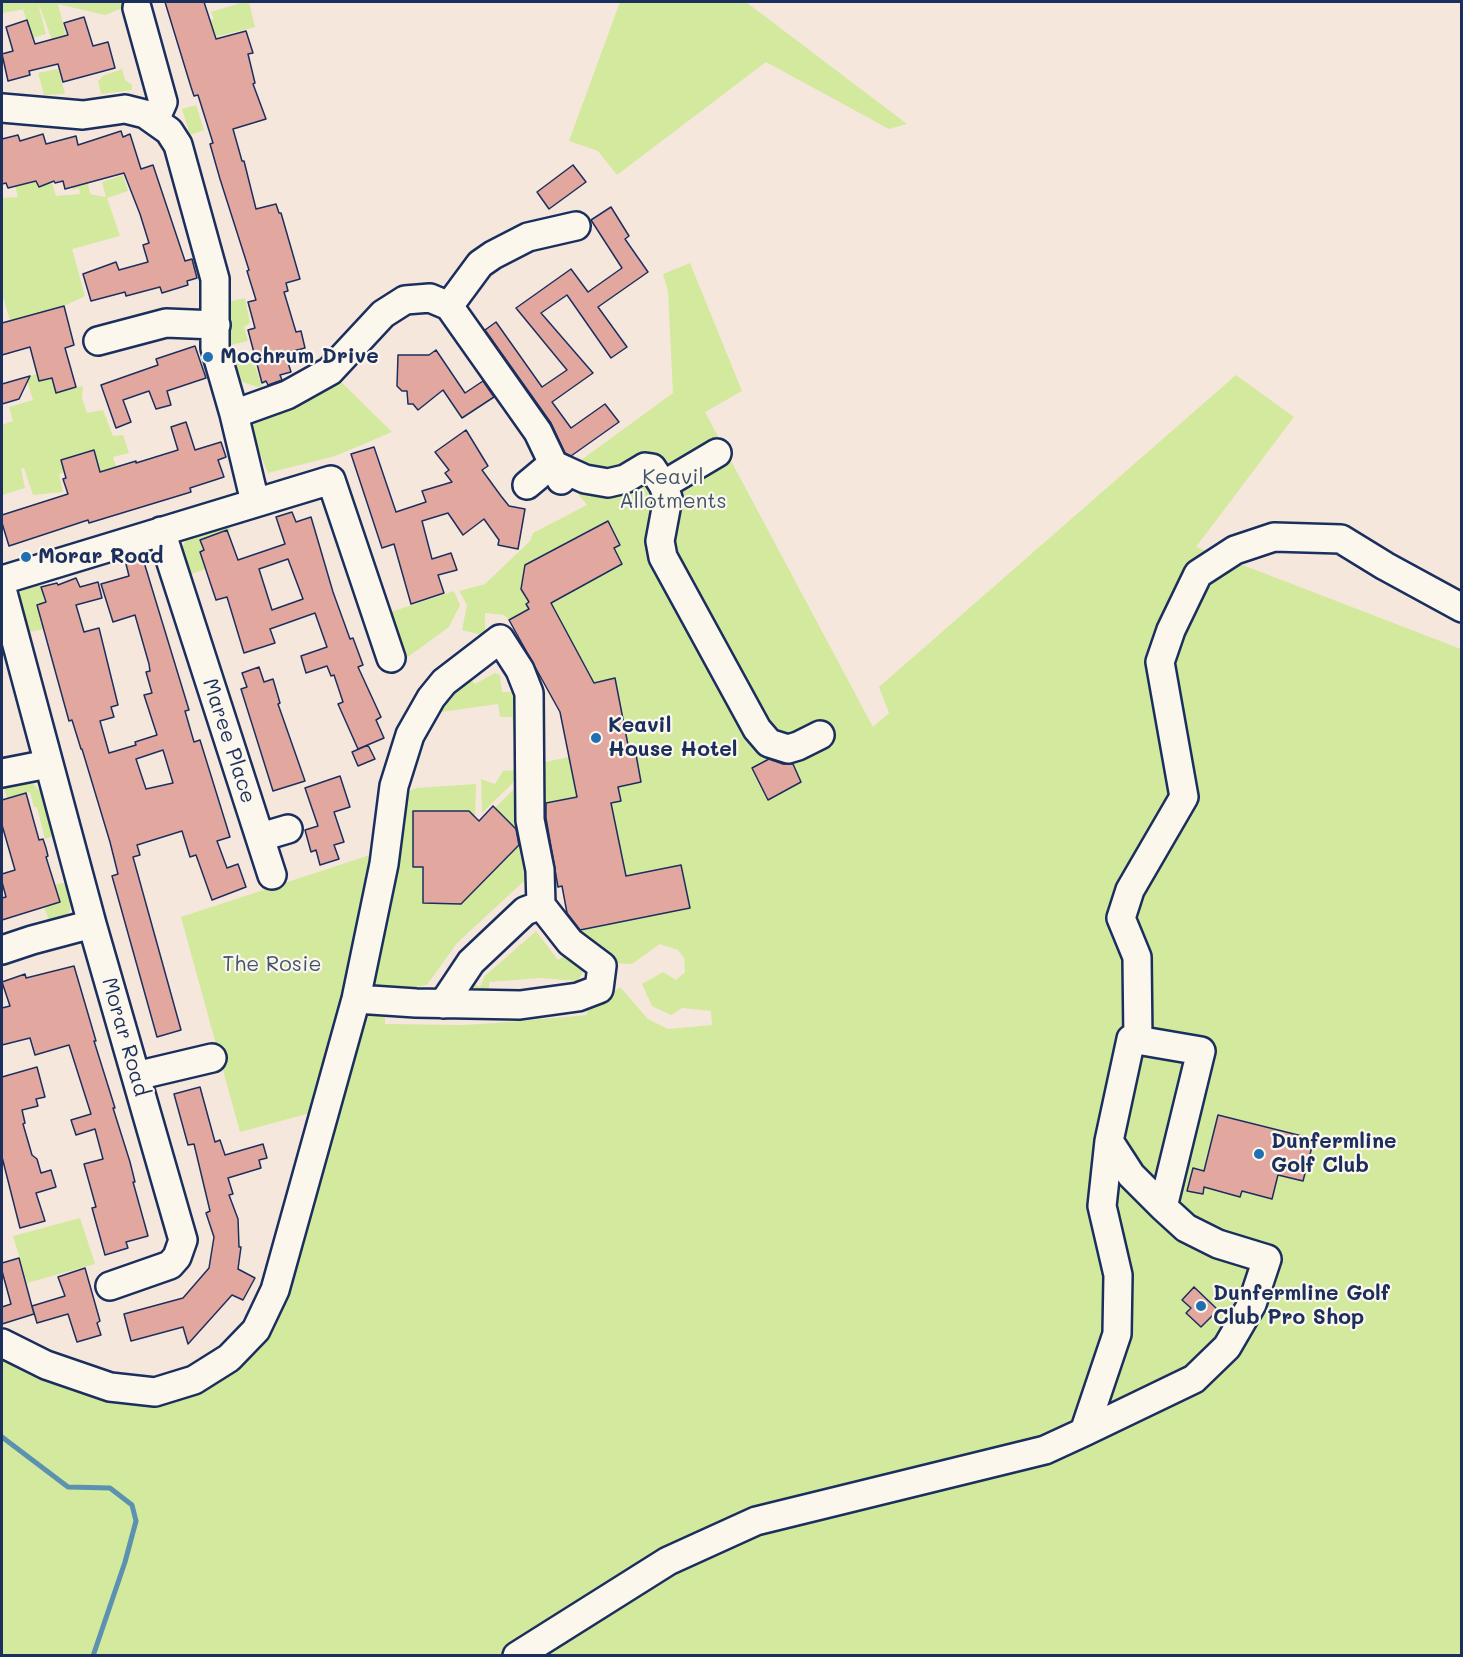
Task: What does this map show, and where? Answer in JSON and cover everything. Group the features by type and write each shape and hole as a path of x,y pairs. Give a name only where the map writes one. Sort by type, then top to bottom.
{"street":[{"path":"134,23 163,102 155,120"},
{"path":"2,108 83,115 125,109 145,114 155,120 169,131 178,145 215,279 215,348 255,502"},
{"path":"449,306 480,264 493,255 528,237 576,226"},
{"path":"234,414 287,395 330,371 393,306 405,300 420,298 441,301 449,306 538,432 566,488"},
{"path":"98,341 165,323 216,325"},
{"path":"663,485 717,453"},
{"path":"527,485 552,464"},
{"path":"552,464 585,479 608,483 625,479 648,466 654,470 667,492 668,503 660,541 663,557 757,729 769,743 788,749 798,747 820,735"},
{"path":"2,580 331,480 391,658"},
{"name":"Maree Place","path":"161,531 209,640 272,875"},
{"path":"1138,1040 1137,957 1121,918 1130,890 1184,797 1160,662 1171,630 1198,574 1235,550 1274,537 1341,539 1384,566 1461,608"},
{"name":"Morar Road","path":"2,589 48,764 183,1240 177,1257 170,1265 119,1278"},
{"path":"2,1343 46,1365 110,1387 155,1392 194,1380 229,1358 256,1330 275,1290 356,999 384,864 394,786 410,735 431,698 444,682 500,639 520,670 529,693 530,820 540,870 541,905 570,942 602,966 599,989 578,997 520,1005 443,1004 356,999"},
{"path":"2,773 48,764"},
{"path":"261,837 288,829"},
{"path":"443,1004 471,962 525,911 541,905"},
{"path":"2,950 93,924"},
{"path":"1084,1432 1117,1334 1118,1275 1102,1206 1109,1141 1131,1039 1201,1051 1163,1207"},
{"path":"136,1076 212,1058"},
{"path":"517,1656 668,1561 756,1521 1045,1450 1194,1379 1227,1347 1252,1304 1267,1259 1218,1244 1186,1228 1131,1175 1109,1141"}],"green space":[{"path":"2,2 138,2 105,15 58,4 68,43 54,46 40,7 46,34 33,38 23,10 26,9 2,13"},
{"path":"249,2 255,27 215,37 209,21 214,19 211,12"},
{"path":"620,2 746,2 907,124 889,129 766,62 617,175 598,151 569,141"},
{"path":"58,69 65,94 44,95 38,73"},
{"path":"122,69 125,80 132,85 132,90 101,94 98,81 102,76"},
{"path":"196,105 204,130 190,135 182,109"},
{"path":"47,167 56,196 80,194 79,188 73,190 71,181 85,169 90,194 106,197 102,182 123,175 128,191 107,198 120,236 72,249 85,296 64,306 10,321 2,293 2,198 18,197 11,170"},
{"name":"Keavil Allotments","path":"690,263 742,391 705,412 873,727 889,713 879,687 1236,375 1294,417 1196,547 1461,649 1461,1655 2,1655 2,1353 107,1396 237,1362 360,1008 385,1010 385,1024 496,1023 587,1015 587,1005 605,998 620,987 648,1019 668,1029 712,1025 711,1011 682,1008 671,1015 652,1006 642,984 663,972 676,980 685,972 684,958 678,950 660,944 632,964 611,963 571,931 690,907 681,865 626,876 611,803 621,800 618,787 641,782 635,749 629,750 615,679 590,684 551,603 622,564 614,548 620,544 608,521 525,565 521,589 529,602 526,604 529,609 509,620 504,615 485,613 485,636 462,630 467,605 459,591 485,584 530,541 533,533 587,505 562,474 673,393 668,292 663,274","holes":["778,755 791,760 801,782 768,799 752,768"]},
{"path":"245,298 250,323 244,327 248,341 227,346 228,302"},
{"path":"252,357 262,386 242,382 235,371 232,361"},
{"path":"330,371 392,432 335,456 268,473 243,411"},
{"path":"38,374 51,376 56,393 83,386 82,398 87,413 103,410 113,436 123,435 129,453 113,457 119,476 69,470 59,474 63,492 33,495 24,468 21,469 25,488 2,495 2,425 13,421 9,407 33,400 26,377"},
{"path":"226,521 231,530 200,540 204,550 200,552 205,569 189,575 181,557 186,540 191,534"},
{"path":"70,568 72,574 40,585 45,603 37,605 44,629 25,633 18,598 24,584"},
{"path":"454,591 460,605 449,627 398,664 379,616"},
{"path":"465,673 475,684 495,673 500,675 502,692 521,692 522,774 482,813 481,779 495,784 503,771 516,770 512,717 500,717 498,704 434,713"},
{"path":"569,757 577,797 545,803 547,812 541,814 536,764"},
{"path":"524,779 534,894 523,882 457,943 427,985 384,993 369,988 398,790 409,791 416,788 476,784 475,817 469,811 413,811 413,866 423,867 423,903 461,904 525,839 495,808"},
{"path":"30,781 41,792 53,836 45,839 37,807 34,807 30,792 7,798 3,784"},
{"name":"The Rosie","path":"370,855 314,1112 240,1132 181,917"},
{"path":"66,882 71,904 69,912 60,921 51,925 44,907 60,902 55,885"},
{"path":"536,931 558,960 569,952 583,972 578,981 540,978 489,982 489,992 471,992 471,983 480,987 485,976"},
{"path":"80,1218 95,1264 27,1283 13,1236"}],"building":[{"path":"165,2 204,2 216,39 246,31 253,53 248,54 255,83 253,84 266,119 233,129 256,209 276,204 281,213 300,279 286,283 288,291 284,292 296,332 301,331 305,348 285,353 291,372 280,375 282,380 268,385 266,381 262,383 248,330 255,328 248,302 256,300 247,271 249,270 220,179 210,144 213,143 198,95 194,96"},
{"path":"84,17 93,46 108,42 115,68 63,82 58,64 29,71 30,75 8,81 2,54 13,51 6,27 27,20 35,44 68,35 64,23"},
{"path":"121,131 123,137 130,134 141,169 153,165 185,261 192,259 197,278 187,281 188,285 162,293 160,287 126,296 125,292 91,301 83,274 116,262 119,270 148,262 143,245 149,243 124,173 65,189 63,181 55,183 54,181 39,187 36,181 8,188 6,183 2,184 2,139 18,135 20,141 43,134 46,144 76,136 78,145"},
{"path":"573,165 586,182 549,209 537,192"},
{"path":"611,207 629,236 625,239 648,272 598,307 627,347 611,358 567,295 541,313 593,373 552,402 571,428 605,404 619,422 571,456 565,453 551,423 485,330 496,322 542,387 567,370 516,308 571,269 588,292 622,268 591,220"},
{"path":"64,306 74,345 65,348 76,387 56,393 52,378 39,381 30,347 2,355 2,323"},
{"path":"195,346 206,378 167,391 171,405 156,409 149,391 123,400 131,422 116,428 101,385 158,365 156,359"},
{"path":"436,350 465,393 483,381 494,397 462,418 443,390 418,410 413,404 408,404 407,391 402,391 397,386 398,355 429,355"},
{"path":"30,376 19,399 2,404 2,384"},
{"path":"186,422 195,450 221,442 226,457 218,460 224,477 190,488 191,492 89,523 88,520 9,546 2,515 68,494 63,479 66,478 61,460 94,450 100,472 136,461 136,463 178,450 171,427"},
{"path":"466,430 488,466 482,470 501,496 509,506 525,509 518,549 498,545 499,540 484,519 463,535 448,513 422,521 432,559 451,553 457,570 438,575 444,593 411,604 394,544 382,548 351,454 374,447 396,512 426,502 422,491 452,482 445,473 449,470 435,452"},
{"path":"292,512 296,522 311,517 333,592 350,639 353,638 363,665 358,667 381,717 376,720 384,738 358,749 338,704 343,702 334,675 331,676 327,666 306,673 301,656 327,647 315,613 270,629 275,643 244,653 227,597 216,600 200,552 204,550 200,540 227,530 238,560 285,544 276,517","holes":["288,559 303,599 272,610 259,569"]},
{"path":"608,521 620,545 614,548 622,564 551,603 594,683 615,678 629,750 635,749 641,782 618,787 621,801 611,803 626,876 681,865 690,908 580,930 567,913 562,886 558,887 546,818 546,803 577,797 560,712 509,620 529,609 526,604 529,602 521,589 525,565"},
{"path":"143,559 189,710 185,711 194,742 200,740 230,837 217,841 227,868 238,864 246,887 212,900 196,855 190,857 182,831 137,845 140,855 133,857 181,1030 157,1037 112,876 118,874 110,842 82,749 72,720 69,721 37,605 46,602 41,587 57,583 58,585 76,578 80,587 98,582 102,598 76,605 84,632 99,628 118,705 111,707 114,717 100,721 109,753 136,745 135,742 157,735 144,695 152,693 146,672 150,671 149,664 135,615 113,622 101,584 129,576 126,564","holes":["163,750 173,783 146,789 136,759"]},
{"path":"259,667 264,682 273,679 280,703 278,704 305,781 273,791 241,689 247,687 242,673"},
{"path":"368,745 375,759 358,766 352,752"},
{"path":"769,759 783,764 793,764 801,782 768,800 752,768"},
{"path":"340,776 350,807 334,812 344,842 334,845 339,859 320,865 316,850 311,852 305,830 318,826 305,788"},
{"path":"26,793 39,840 43,839 46,848 48,856 46,857 60,902 2,920 2,898 6,897 2,874 15,870 2,825 2,800"},
{"path":"493,806 516,829 519,845 461,904 423,903 423,867 413,867 413,811 469,811 479,821"},
{"path":"74,966 130,1162 135,1182 133,1182 148,1236 126,1242 128,1248 105,1255 92,1208 96,1207 84,1164 103,1159 95,1129 76,1135 71,1120 91,1114 69,1045 35,1055 30,1038 2,1045 2,1008 10,1006 2,982 25,974 26,978"},
{"path":"37,1067 45,1097 36,1099 38,1106 22,1110 25,1123 23,1124 32,1155 37,1159 41,1173 51,1170 56,1187 36,1193 45,1221 20,1228 2,1157 2,1077"},
{"path":"200,1087 215,1142 220,1140 225,1155 263,1144 267,1158 259,1160 261,1168 228,1178 233,1194 229,1195 238,1219 239,1247 241,1247 238,1269 255,1278 243,1300 232,1295 188,1344 183,1327 131,1341 124,1314 183,1298 209,1268 214,1237 206,1213 210,1211 194,1144 188,1145 174,1094"},
{"name":"Dunfermline Golf Club","path":"1218,1115 1314,1139 1303,1181 1278,1175 1272,1199 1242,1191 1240,1197 1204,1187 1203,1194 1187,1191 1193,1168 1204,1171"},
{"path":"19,1258 34,1314 2,1324 2,1307 11,1304 2,1263"},
{"path":"85,1268 100,1321 97,1323 101,1335 77,1342 68,1314 37,1323 32,1306 65,1296 58,1277"},
{"name":"Dunfermline Golf Club Pro Shop","path":"1194,1287 1218,1310 1201,1327 1186,1313 1191,1308 1182,1300"}],"waterway":[{"path":"2,1437 68,1487 110,1488 132,1505 136,1521 125,1562 93,1656"}],"place":[{"name":"Mochrum Drive","path":"208,357"},
{"name":"Morar Road","path":"26,557"},
{"name":"Keavil House Hotel","path":"596,738"},
{"name":"Dunfermline Golf Club","path":"1259,1154"},
{"name":"Dunfermline Golf Club Pro Shop","path":"1201,1306"}]}
